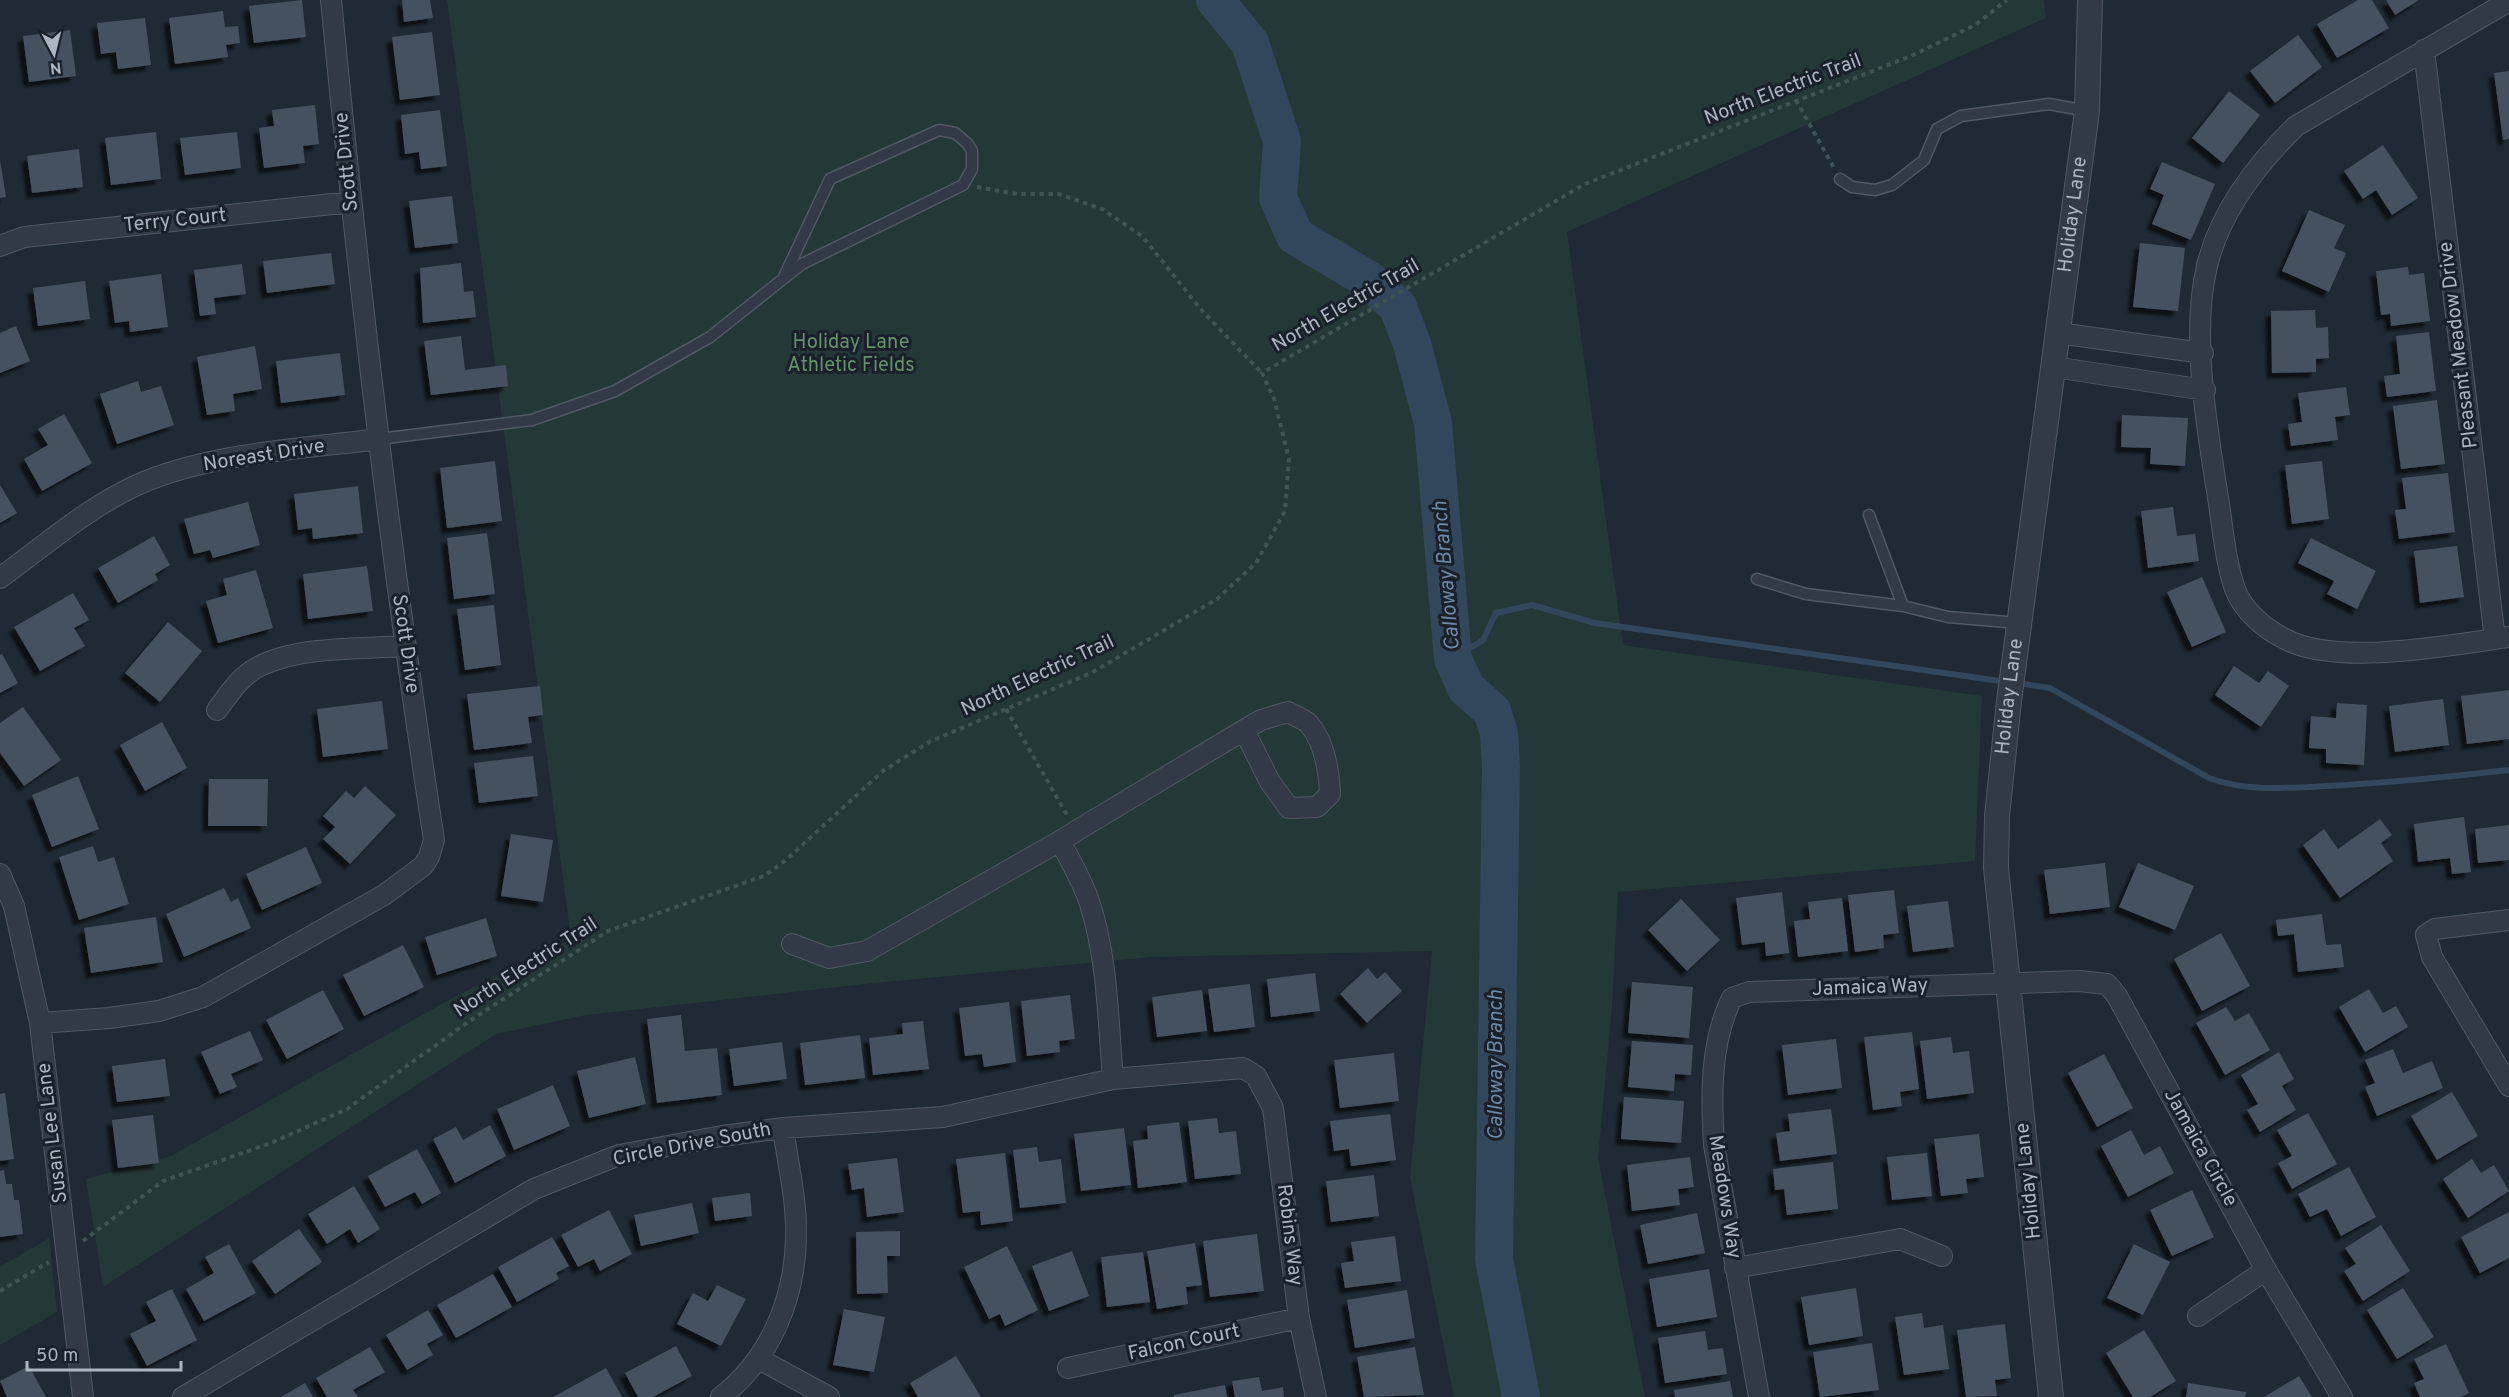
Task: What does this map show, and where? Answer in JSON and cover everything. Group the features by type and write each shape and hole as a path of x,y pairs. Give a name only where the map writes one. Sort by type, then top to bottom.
{"street":[{"name":"Scott Drive","path":"40,1023 109,1018 159,1011 203,997 384,895 423,866 429,857 434,840 404,646 351,202 331,0"},
{"name":"Holiday Lane","path":"2051,1397 1996,868 2008,701 2087,111 2090,0"},
{"path":"2502,638 2360,653 2310,648 2286,640 2267,628 2246,608 2235,589 2222,522 2205,390 2201,324 2207,267 2217,238 2239,194 2279,143 2296,126 2509,1"},
{"name":"Pleasant Meadow Drive","path":"2424,50 2502,638"},
{"name":"Terry Court","path":"0,246 24,237 351,202"},
{"path":"2058,333 2203,352"},
{"path":"2054,367 2205,390"},
{"name":"Noreast Drive","path":"0,578 96,509 137,485 214,461 379,439"},
{"path":"217,710 235,685 258,667 319,651 404,646"},
{"path":"792,944 828,958 867,951 1068,836 1244,730 1261,720 1288,712 1308,723 1318,739 1329,772 1329,794 1317,807 1289,808 1270,782 1244,730"},
{"path":"1068,836 1089,903 1105,976 1113,1079"},
{"name":"Susan Lee Lane","path":"0,874 14,906 40,1023 83,1397"},
{"path":"2509,920 2435,929 2426,935 2432,957 2509,1086"},
{"name":"Jamaica Circle","path":"2009,984 2079,981 2107,984 2117,996 2266,1270 2342,1397"},
{"name":"Jamaica Way","path":"1732,998 1749,992 2009,984"},
{"name":"Meadows Way","path":"1732,998 1724,1014 1715,1061 1712,1108 1714,1145 1759,1397"},
{"name":"Circle Drive South","path":"183,1397 534,1189 619,1155 722,1136 783,1128 943,1117 1113,1079 1244,1068 1256,1076"},
{"name":"Robins Way","path":"1256,1076 1273,1108 1299,1318 1316,1397"},
{"path":"721,1397 737,1385 759,1359 776,1330 793,1274 794,1205 783,1128"},
{"path":"1735,1268 1900,1239 1942,1257"},
{"path":"2198,1316 2266,1270"},
{"name":"Falcon Court","path":"1068,1368 1299,1318"},
{"path":"759,1359 829,1397"}],"lane":[{"path":"1840,179 1852,187 1875,190 1892,185 1924,160 1937,129 1961,116 2049,104 2087,111"},
{"path":"379,439 532,420 615,391 710,337 802,264 963,185 972,169 972,151 967,143 955,133 939,130 830,179 783,279"},
{"path":"1869,515 1903,606"},
{"path":"1757,579 1806,594 1903,606 1948,617 2019,623"}],"path":[{"name":"North Electric Trail","path":"0,1291 67,1253 164,1181 271,1143 347,1109 468,1022 608,931 764,876 786,860 883,771 929,742 1093,672 1217,599 1256,563 1285,511 1289,459 1274,399 1262,373 1585,184 1911,56 1975,25 2007,0"},
{"path":"1796,100 1840,179"},
{"path":"963,185 1017,194 1059,194 1102,209 1142,236 1203,312 1262,373"},
{"path":"1006,709 1068,836"}],"green space":[{"name":"Holiday Lane Athletic Fields","path":"447,0 2044,0 2046,18 1567,232 1623,645 1982,696 1975,861 1618,892 1612,1007 1598,1159 1645,1397 1454,1397 1410,1177 1432,951 1152,957 874,983 586,1015 496,1034 103,1287 86,1179 169,1157 456,996 571,939"},
{"path":"49,1238 57,1312 0,1345 0,1267"}],"building":[{"path":"302,0 306,37 254,43 249,6"},
{"path":"402,0 430,0 433,18 404,22"},
{"path":"2358,0 2372,0 2389,28 2337,58 2317,24"},
{"path":"2386,0 2419,0 2395,15"},
{"path":"223,11 225,27 238,26 240,43 226,45 228,57 175,64 169,18"},
{"path":"145,18 151,65 118,69 116,52 101,54 97,23"},
{"path":"70,30 76,76 29,82 23,36"},
{"path":"432,32 440,95 400,100 392,37"},
{"path":"2298,35 2322,67 2275,103 2250,71"},
{"path":"2509,71 2509,139 2503,140 2494,73"},
{"path":"2229,91 2260,115 2223,163 2192,138"},
{"path":"315,105 319,144 303,146 305,163 264,168 259,128 274,126 272,110"},
{"path":"440,110 447,166 421,169 419,152 405,154 401,115"},
{"path":"156,132 161,179 111,185 105,138"},
{"path":"237,132 241,168 185,175 180,138"},
{"path":"2383,145 2418,198 2392,215 2376,190 2363,199 2344,171"},
{"path":"79,149 83,187 32,193 27,156"},
{"path":"0,160 6,197 0,198"},
{"path":"2162,162 2215,184 2191,240 2152,224 2164,195 2150,189"},
{"path":"452,196 458,243 415,248 409,201"},
{"path":"2309,210 2345,225 2334,248 2346,253 2329,292 2282,271"},
{"path":"2140,243 2185,248 2178,311 2133,307"},
{"path":"331,253 335,284 267,293 263,261"},
{"path":"461,263 464,292 473,291 476,317 423,323 420,268"},
{"path":"242,264 246,294 214,298 216,314 200,316 194,270"},
{"path":"2408,267 2409,275 2424,273 2430,321 2391,326 2390,314 2381,315 2376,271"},
{"path":"161,274 168,327 130,332 129,321 115,323 109,281"},
{"path":"85,281 90,319 38,326 33,288"},
{"path":"2315,310 2316,328 2328,327 2329,358 2316,359 2316,372 2272,373 2271,311"},
{"path":"16,326 30,361 0,373 0,333"},
{"path":"2429,332 2436,391 2387,397 2384,376 2400,374 2396,336"},
{"path":"461,336 465,370 506,365 508,386 431,395 424,341"},
{"path":"255,346 262,389 233,394 235,411 207,415 197,357"},
{"path":"340,353 345,395 281,403 276,361"},
{"path":"138,381 141,392 161,386 174,425 117,444 100,394"},
{"path":"2346,387 2350,415 2335,417 2338,440 2291,446 2288,424 2302,422 2298,393"},
{"path":"2437,400 2445,464 2401,469 2393,406"},
{"path":"64,414 92,463 42,491 24,459 48,445 38,429"},
{"path":"2122,415 2188,418 2185,466 2150,464 2151,448 2121,447"},
{"path":"495,461 502,521 447,528 440,468"},
{"path":"2322,461 2329,519 2292,524 2285,465"},
{"path":"2448,473 2455,532 2399,539 2395,510 2406,509 2402,478"},
{"path":"0,485 17,513 0,523"},
{"path":"358,486 363,533 313,539 312,528 298,530 294,494"},
{"path":"248,502 260,545 213,558 210,550 194,554 184,519"},
{"path":"2173,507 2177,536 2195,534 2199,561 2148,568 2141,511"},
{"path":"487,533 495,594 454,599 447,538"},
{"path":"154,536 170,565 155,574 158,580 118,603 98,568"},
{"path":"2311,538 2376,571 2357,609 2327,594 2334,581 2298,563"},
{"path":"2457,546 2464,597 2420,603 2414,551"},
{"path":"367,566 373,611 308,619 303,574"},
{"path":"256,570 273,628 218,643 206,601 227,595 223,579"},
{"path":"2202,577 2226,632 2192,647 2167,592"},
{"path":"73,593 89,620 74,628 85,646 40,671 14,627"},
{"path":"494,605 501,665 465,670 457,609"},
{"path":"168,622 202,651 160,702 125,673"},
{"path":"2,654 18,683 0,693 0,655"},
{"path":"2234,666 2259,683 2268,671 2289,686 2261,727 2215,695"},
{"path":"540,686 543,715 528,717 532,743 474,750 467,694"},
{"path":"2509,690 2509,739 2467,744 2461,696"},
{"path":"2443,699 2449,745 2395,752 2389,706"},
{"path":"382,701 388,749 323,757 317,709"},
{"path":"2337,703 2367,705 2364,765 2326,763 2326,749 2309,748 2311,716 2336,718"},
{"path":"23,707 61,760 24,786 0,753 0,723"},
{"path":"162,722 187,768 145,791 120,745"},
{"path":"533,756 538,796 479,803 474,763"},
{"path":"78,776 99,829 52,847 32,795"},
{"path":"209,779 268,779 267,826 208,826"},
{"path":"365,786 396,815 350,864 323,839 335,827 323,816 346,791 354,798"},
{"path":"2464,817 2471,872 2452,874 2450,858 2418,862 2414,824"},
{"path":"2380,819 2392,835 2381,843 2393,861 2340,898 2303,845 2324,829 2338,849"},
{"path":"2509,825 2509,860 2478,863 2475,829"},
{"path":"511,834 553,840 543,902 501,896"},
{"path":"93,846 98,862 114,857 129,904 79,920 59,857"},
{"path":"306,847 322,883 262,910 246,874"},
{"path":"2105,863 2110,907 2050,914 2044,870"},
{"path":"2138,863 2194,886 2175,930 2119,907"},
{"path":"224,888 231,902 238,898 251,928 184,957 166,914"},
{"path":"1894,890 1899,933 1883,935 1884,948 1855,952 1848,895"},
{"path":"1782,892 1789,953 1766,956 1765,942 1742,945 1736,898"},
{"path":"1842,898 1848,951 1798,957 1794,921 1810,919 1808,902"},
{"path":"1681,899 1720,940 1687,971 1648,930"},
{"path":"1948,901 1954,947 1913,952 1907,906"},
{"path":"2322,914 2326,945 2341,944 2344,967 2298,972 2294,934 2278,936 2276,920"},
{"path":"156,917 163,962 91,973 84,928"},
{"path":"486,918 497,956 437,975 425,937"},
{"path":"2221,933 2250,986 2202,1011 2174,959"},
{"path":"403,945 424,987 364,1016 343,975"},
{"path":"1368,968 1377,979 1385,972 1402,991 1367,1023 1340,994"},
{"path":"1315,973 1320,1011 1271,1017 1267,979"},
{"path":"1632,982 1693,987 1689,1038 1628,1033"},
{"path":"1250,984 1255,1027 1214,1032 1208,989"},
{"path":"2369,989 2383,1013 2396,1006 2408,1027 2365,1052 2339,1007"},
{"path":"323,990 344,1029 287,1059 266,1020"},
{"path":"1202,990 1207,1031 1157,1037 1152,997"},
{"path":"1070,995 1075,1039 1059,1041 1060,1052 1027,1056 1021,1001"},
{"path":"1009,1002 1016,1062 984,1067 982,1054 965,1056 959,1008"},
{"path":"2226,1007 2235,1021 2249,1013 2270,1050 2225,1075 2196,1023"},
{"path":"681,1015 685,1051 717,1048 722,1095 657,1103 647,1019"},
{"path":"923,1021 929,1069 873,1075 869,1038 903,1034 902,1023"},
{"path":"250,1031 263,1060 231,1074 237,1087 220,1094 201,1052"},
{"path":"1912,1032 1919,1089 1900,1092 1902,1106 1873,1110 1864,1037"},
{"path":"860,1035 865,1078 805,1085 800,1043"},
{"path":"1951,1037 1953,1053 1969,1051 1974,1093 1927,1099 1920,1041"},
{"path":"1836,1039 1842,1088 1788,1095 1782,1045"},
{"path":"1632,1041 1693,1045 1691,1075 1675,1074 1674,1091 1628,1087"},
{"path":"782,1042 787,1079 734,1086 729,1049"},
{"path":"2393,1049 2403,1073 2432,1061 2443,1088 2377,1116 2365,1087 2375,1083 2365,1060"},
{"path":"2279,1052 2294,1079 2282,1086 2296,1110 2260,1132 2247,1110 2258,1104 2241,1075"},
{"path":"1394,1053 1399,1101 1340,1108 1334,1060"},
{"path":"2104,1054 2133,1108 2097,1127 2068,1073"},
{"path":"635,1057 646,1104 589,1118 577,1071"},
{"path":"165,1059 170,1096 117,1102 112,1066"},
{"path":"553,1085 570,1126 514,1150 497,1109"},
{"path":"2452,1092 2478,1136 2437,1160 2411,1116"},
{"path":"5,1093 14,1159 0,1161 0,1094"},
{"path":"1624,1097 1684,1101 1681,1143 1621,1139"},
{"path":"1831,1109 1837,1154 1780,1161 1776,1133 1790,1131 1788,1114"},
{"path":"2308,1113 2337,1164 2292,1189 2278,1163 2292,1156 2277,1130"},
{"path":"1390,1114 1396,1160 1351,1166 1349,1149 1334,1151 1330,1121"},
{"path":"153,1115 159,1163 118,1168 112,1120"},
{"path":"1217,1118 1219,1133 1236,1131 1241,1174 1195,1179 1188,1121"},
{"path":"1179,1122 1187,1182 1138,1188 1133,1141 1148,1139 1147,1126"},
{"path":"490,1125 506,1156 455,1183 433,1139 456,1127 463,1140"},
{"path":"1124,1128 1131,1185 1081,1191 1074,1134"},
{"path":"2131,1130 2144,1155 2160,1146 2174,1173 2128,1197 2101,1146"},
{"path":"1979,1134 1984,1177 1966,1179 1968,1193 1941,1196 1934,1139"},
{"path":"1037,1147 1039,1162 1061,1159 1066,1203 1020,1208 1013,1150"},
{"path":"417,1149 441,1193 422,1204 415,1192 385,1207 368,1176"},
{"path":"1005,1153 1013,1221 981,1225 980,1211 963,1213 956,1159"},
{"path":"1927,1153 1932,1196 1892,1200 1887,1157"},
{"path":"1690,1157 1694,1187 1678,1189 1680,1205 1632,1211 1627,1165"},
{"path":"897,1158 904,1212 867,1217 864,1188 852,1190 848,1164"},
{"path":"2472,1159 2481,1173 2494,1165 2509,1191 2468,1218 2443,1179"},
{"path":"1833,1162 1838,1209 1787,1215 1784,1189 1775,1190 1773,1169"},
{"path":"2349,1167 2376,1217 2341,1236 2327,1209 2310,1217 2298,1194"},
{"path":"4,1170 6,1184 12,1184 14,1200 19,1200 23,1234 0,1237 0,1171"},
{"path":"1374,1175 1379,1216 1331,1222 1326,1181"},
{"path":"354,1186 380,1229 358,1243 350,1229 327,1244 308,1214"},
{"path":"2192,1190 2214,1237 2172,1256 2150,1210"},
{"path":"750,1193 752,1216 715,1221 712,1198"},
{"path":"692,1203 699,1233 641,1246 634,1215"},
{"path":"609,1210 632,1254 600,1271 594,1259 578,1267 561,1235"},
{"path":"2509,1212 2509,1258 2480,1273 2461,1237"},
{"path":"1697,1213 1705,1253 1648,1264 1640,1225"},
{"path":"2381,1225 2410,1271 2363,1301 2344,1271 2356,1264 2345,1248"},
{"path":"299,1229 322,1262 275,1294 252,1261"},
{"path":"900,1231 900,1256 887,1256 888,1293 857,1294 856,1232"},
{"path":"1257,1234 1264,1291 1210,1297 1203,1241"},
{"path":"1395,1236 1401,1281 1345,1288 1341,1263 1354,1261 1351,1242"},
{"path":"552,1237 569,1266 556,1273 559,1279 517,1302 498,1267"},
{"path":"1195,1243 1202,1285 1186,1287 1188,1304 1157,1309 1147,1251"},
{"path":"229,1244 256,1293 204,1321 186,1289 214,1273 205,1257"},
{"path":"2134,1244 2170,1262 2143,1315 2107,1298"},
{"path":"1007,1246 1038,1310 1005,1326 1000,1314 989,1319 964,1267"},
{"path":"1072,1251 1089,1296 1049,1311 1032,1266"},
{"path":"1143,1252 1150,1302 1107,1307 1101,1257"},
{"path":"1709,1269 1717,1317 1657,1327 1649,1279"},
{"path":"493,1274 512,1307 456,1338 437,1305"},
{"path":"717,1285 746,1299 721,1346 677,1324 693,1293 708,1301"},
{"path":"1856,1288 1863,1336 1809,1345 1801,1297"},
{"path":"2403,1288 2434,1337 2397,1359 2367,1310"},
{"path":"172,1289 197,1340 147,1366 130,1334 156,1321 146,1302"},
{"path":"1407,1290 1415,1338 1355,1348 1347,1300"},
{"path":"844,1309 885,1317 874,1372 833,1365"},
{"path":"428,1310 443,1335 427,1344 433,1355 407,1370 386,1335"},
{"path":"1922,1313 1924,1328 1943,1325 1949,1369 1904,1375 1895,1317"},
{"path":"2005,1324 2011,1378 1995,1380 1997,1396 1966,1397 1957,1330"},
{"path":"2144,1330 2176,1381 2150,1397 2133,1397 2106,1353"},
{"path":"1705,1331 1708,1350 1723,1348 1727,1374 1665,1383 1658,1338"},
{"path":"1872,1343 1879,1390 1820,1397 1813,1352"},
{"path":"2446,1344 2469,1393 2461,1397 2420,1397 2414,1383 2424,1379 2414,1359"},
{"path":"676,1346 692,1376 653,1397 638,1397 625,1373"},
{"path":"370,1347 385,1372 353,1390 358,1397 327,1397 316,1378"},
{"path":"1415,1347 1424,1395 1364,1397 1357,1357"},
{"path":"956,1356 981,1397 918,1397 910,1383"},
{"path":"29,1366 46,1397 7,1397 0,1381"},
{"path":"606,1368 622,1397 553,1397"},
{"path":"2299,1376 2312,1397 2264,1397"},
{"path":"1259,1377 1262,1391 1283,1387 1284,1397 1235,1397 1232,1381"},
{"path":"1730,1381 1733,1397 1675,1397 1674,1390"},
{"path":"305,1383 313,1397 281,1397"},
{"path":"2188,1383 2246,1392 2245,1397 2186,1397"},
{"path":"1225,1385 1227,1397 1174,1397 1174,1395"}],"waterway":[{"name":"Calloway Branch","path":"1215,0 1250,43 1282,141 1278,198 1295,236 1369,280 1398,307 1412,344 1433,423 1453,659 1466,688 1492,711 1499,733 1501,766 1494,1259 1521,1397"},
{"path":"1452,639 1457,644 1472,647 1483,640 1496,613 1532,605 1595,623 2007,682"},
{"path":"2017,683 2050,688 2209,778 2238,785 2282,788 2350,785 2509,770"}]}
